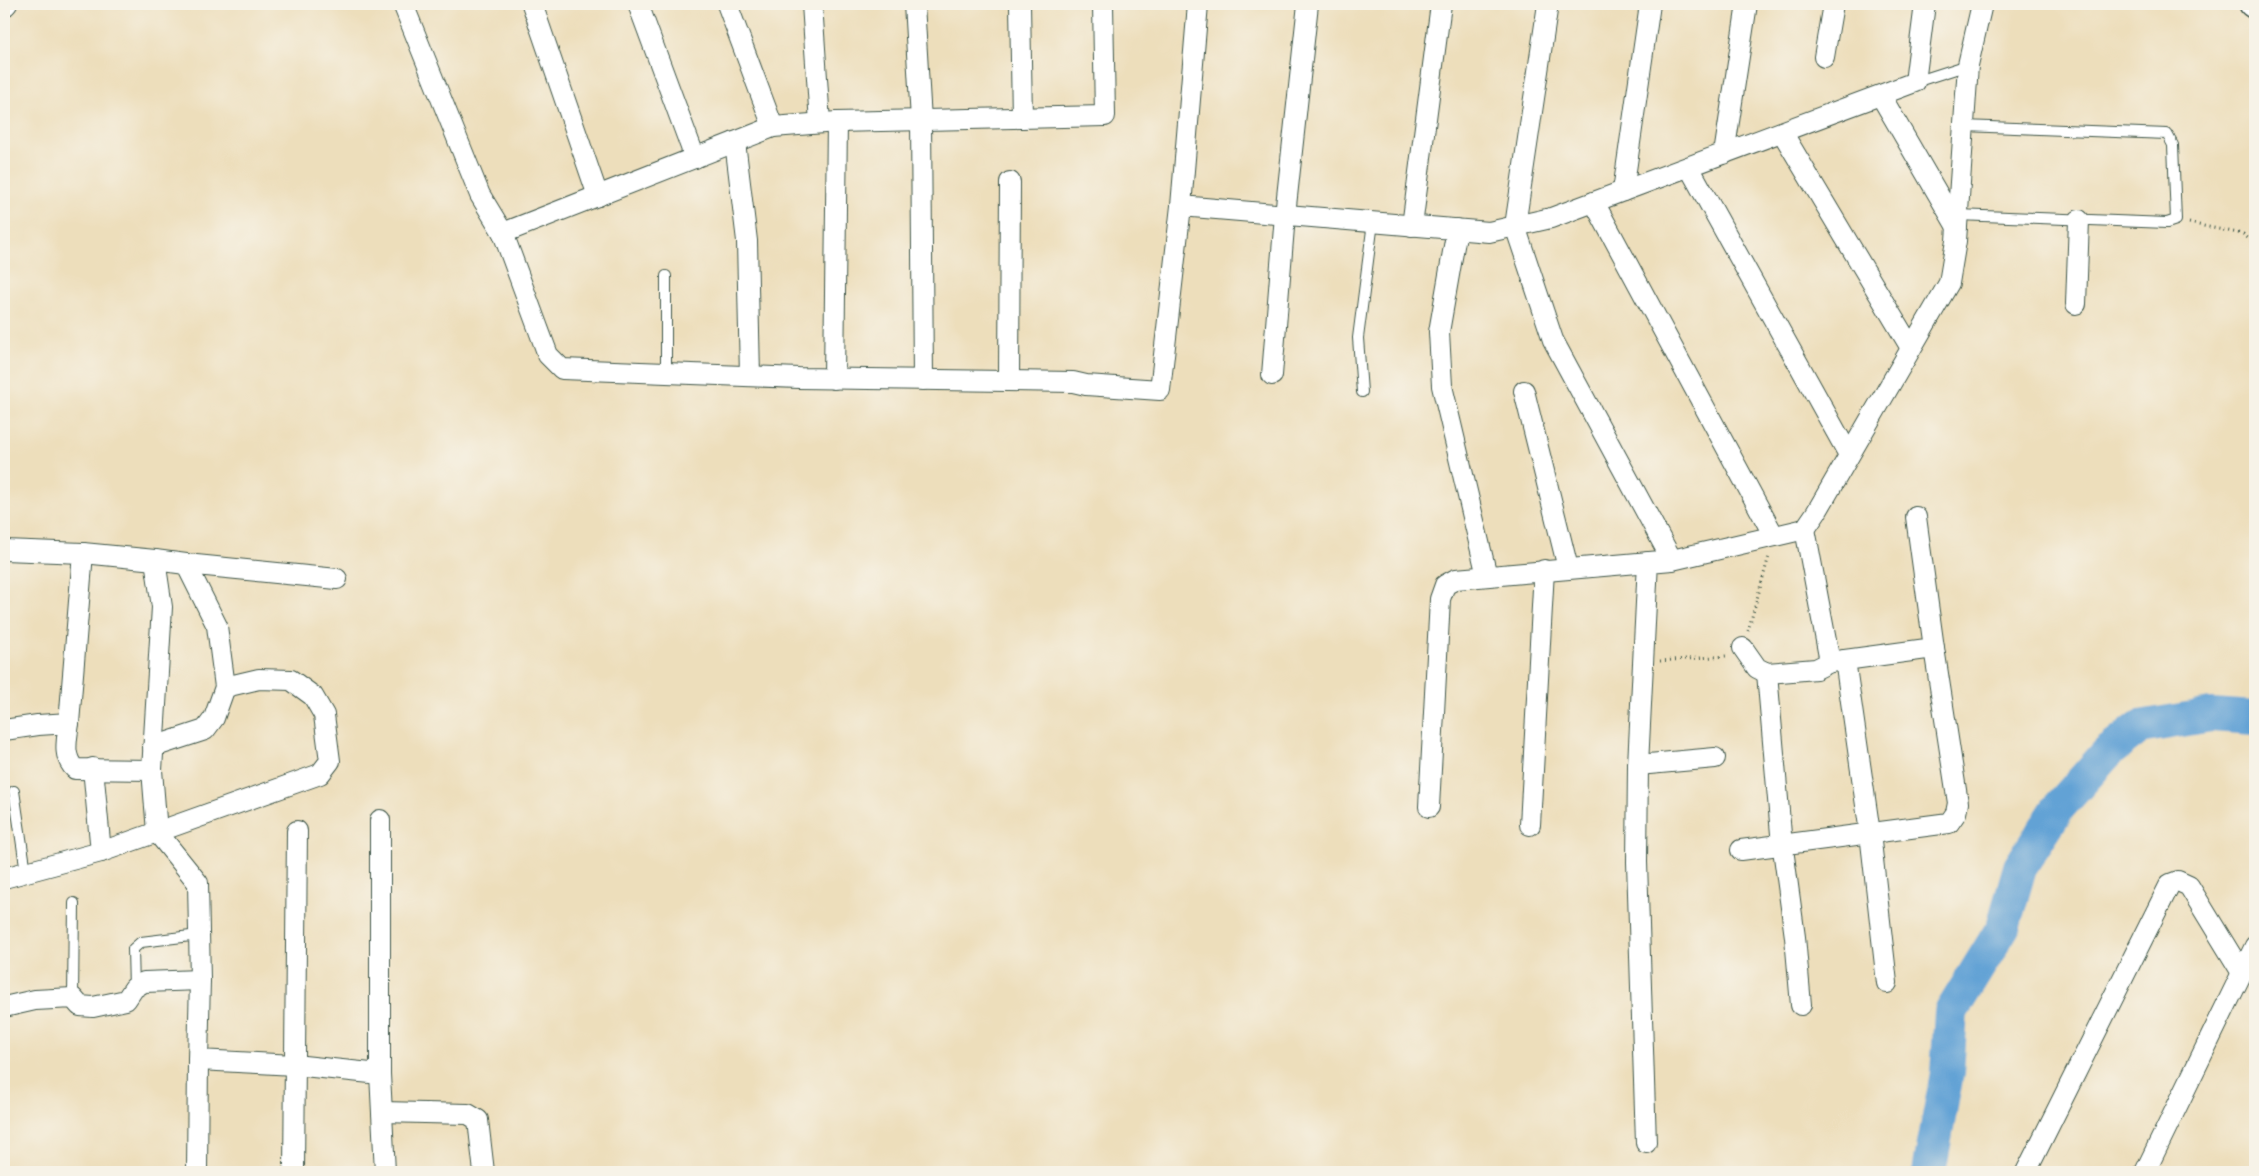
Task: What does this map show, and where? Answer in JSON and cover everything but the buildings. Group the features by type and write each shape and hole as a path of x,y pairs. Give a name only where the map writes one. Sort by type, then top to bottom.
{"street":[{"path":"4,6 8,4"},
{"path":"403,4 480,195 503,233 548,355 562,369 834,379 1073,382 1086,386 1160,390 1180,206 1198,4"},
{"path":"532,4 598,196"},
{"path":"638,4 694,158"},
{"path":"727,4 773,127"},
{"path":"812,4 828,123 834,379"},
{"path":"914,4 921,120 923,380"},
{"path":"1020,4 1022,118"},
{"path":"503,233 773,127 828,123 1105,116 1103,4"},
{"path":"1272,375 1285,215 1308,4"},
{"path":"1412,226 1441,4"},
{"path":"1548,4 1515,226 1553,340 1672,560"},
{"path":"1623,191 1650,4"},
{"path":"1724,154 1747,4"},
{"path":"1824,57 1833,4"},
{"path":"1180,206 1489,232 1551,218 1915,82 1925,4"},
{"path":"1429,807 1440,599 1445,585 1456,579 1672,560 1804,529 1816,512 1949,283 1957,221 1968,65 1982,4"},
{"path":"1881,96 1957,221"},
{"path":"1782,132 1911,348"},
{"path":"735,142 747,241 750,376"},
{"path":"1689,167 1849,455"},
{"path":"1009,381 1010,182"},
{"path":"1594,202 1774,536"},
{"path":"2076,304 2079,220"},
{"path":"1457,229 1439,332 1442,386 1487,576"},
{"path":"1524,391 1568,568"},
{"path":"1741,850 1949,823 1956,813 1958,803 1916,517"},
{"path":"1804,529 1838,661 1870,833 1887,983"},
{"path":"4,550 83,553 337,579"},
{"path":"83,553 66,752 68,762 75,768 152,770"},
{"path":"155,560 162,607 152,770 157,832 198,882 200,980 197,1172"},
{"path":"1646,1143 1637,862 1638,765 1648,562"},
{"path":"153,747 205,730 214,718 225,687 217,626 186,564"},
{"path":"1530,825 1544,570"},
{"path":"1743,648 1757,668 1766,673 1816,669 1838,661 1934,648"},
{"path":"1766,673 1782,845 1795,936 1802,1005"},
{"path":"4,878 101,852 320,774 330,761 324,715 313,696 291,680 259,679 225,687"},
{"path":"4,730 69,723"},
{"path":"1638,765 1715,758"},
{"path":"93,768 101,852"},
{"path":"380,820 380,1074 385,1172"},
{"path":"294,1172 296,831"},
{"path":"2026,1172 2170,884 2178,881 2189,886 2242,973"},
{"path":"2145,1172 2255,946"},
{"path":"4,1006 35,1000 73,998 80,1006 93,1007 126,1000 134,988 144,982 200,980"},
{"path":"198,1060 294,1065 380,1074"},
{"path":"382,1112 468,1114 478,1120 484,1172"}],"lane":[{"path":"1915,82 1968,65"},
{"path":"1957,221 2079,220 2167,223 2176,220 2173,145 2167,134 1964,126"},
{"path":"1362,392 1358,338 1373,222"},
{"path":"666,276 666,373"},
{"path":"14,792 26,872"},
{"path":"73,998 74,903"},
{"path":"134,988 133,949 141,942 199,934"}],"path":[{"path":"2176,220 2243,234 2255,244"},
{"path":"1643,662 1732,655 1743,648 1774,536"}],"waterway":[{"path":"1929,1172 1947,1073 1951,1012 2003,927 2020,867 2058,808 2107,753 2140,727 2211,715 2255,718"}]}
